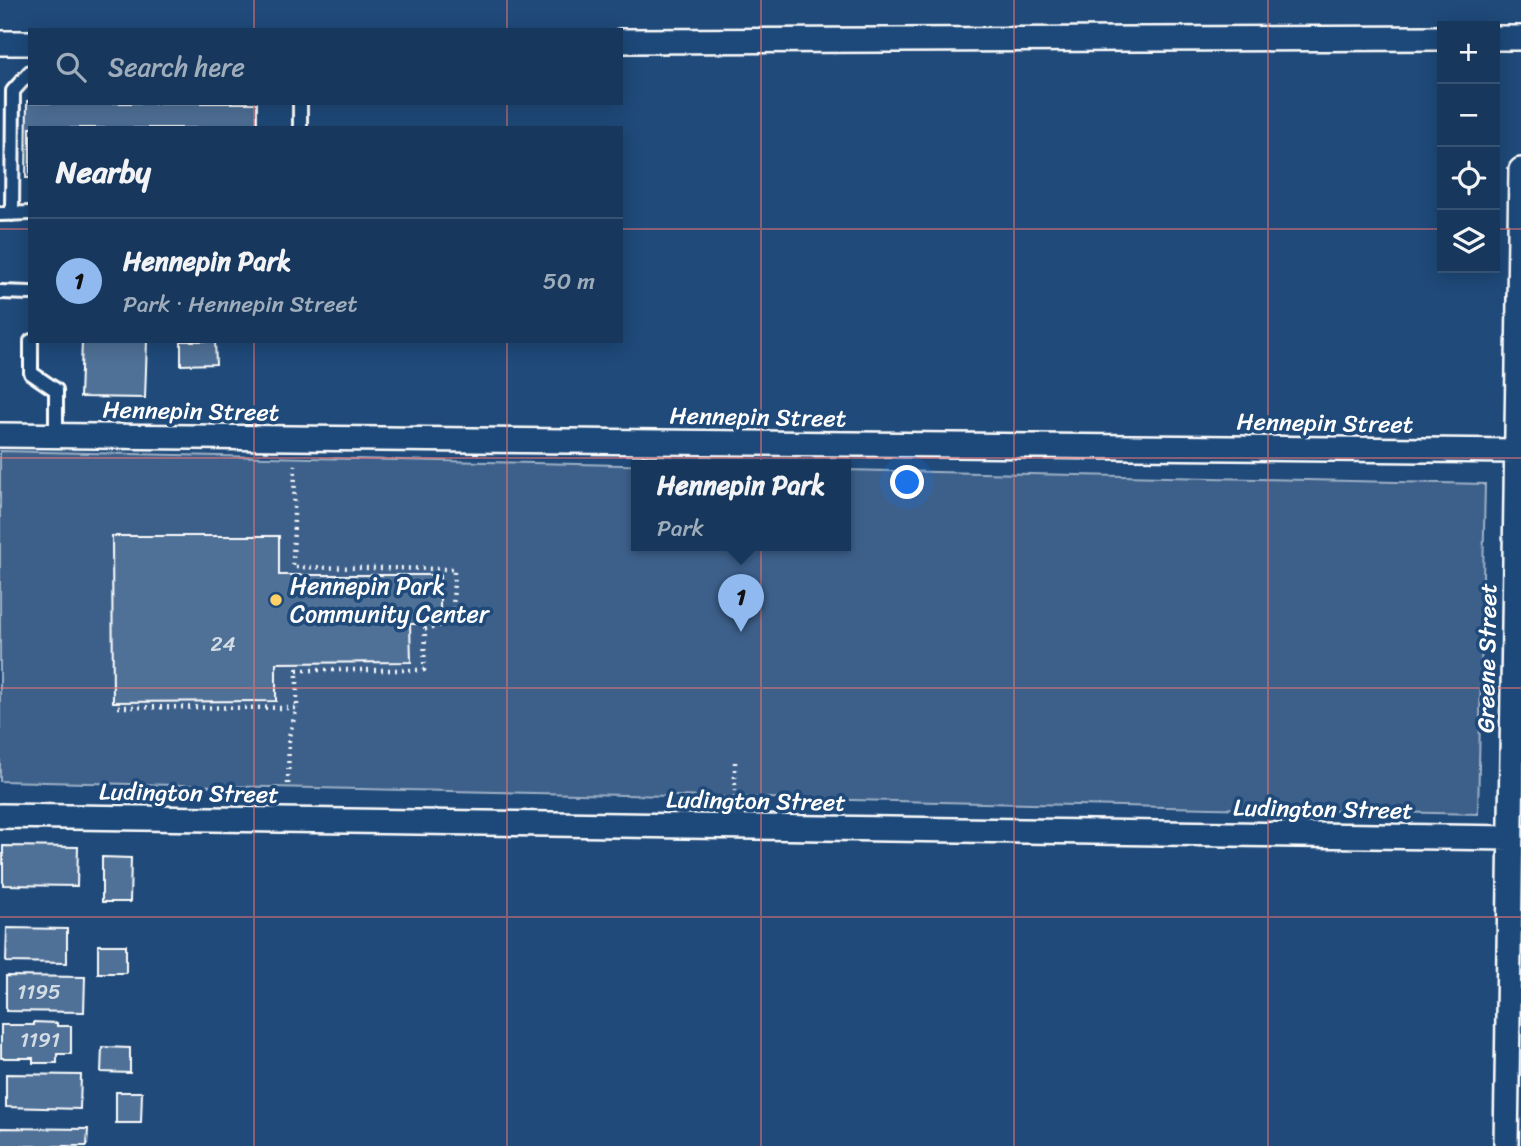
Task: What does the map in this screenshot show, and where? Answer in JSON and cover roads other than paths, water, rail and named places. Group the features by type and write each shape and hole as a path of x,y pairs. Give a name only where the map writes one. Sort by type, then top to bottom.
{"street":[{"path":"623,41 1437,38"},
{"path":"1500,38 1521,38"},
{"path":"0,43 28,43"},
{"name":"Greene Street","path":"1506,1146 1511,838 1516,743 1516,451 1521,170"},
{"name":"Hennepin Street","path":"0,435 1516,451"},
{"name":"Ludington Street","path":"0,816 1511,838"}],"lane":[{"path":"28,74 13,92 6,214 28,213"},
{"path":"300,105 300,126"},
{"path":"0,292 28,293"},
{"path":"31,343 31,373 56,390 56,436"}],"place":[{"name":"Hennepin Park Community Center","path":"276,600"},
{"name":"Hennepin Park","path":"741,632"}]}
